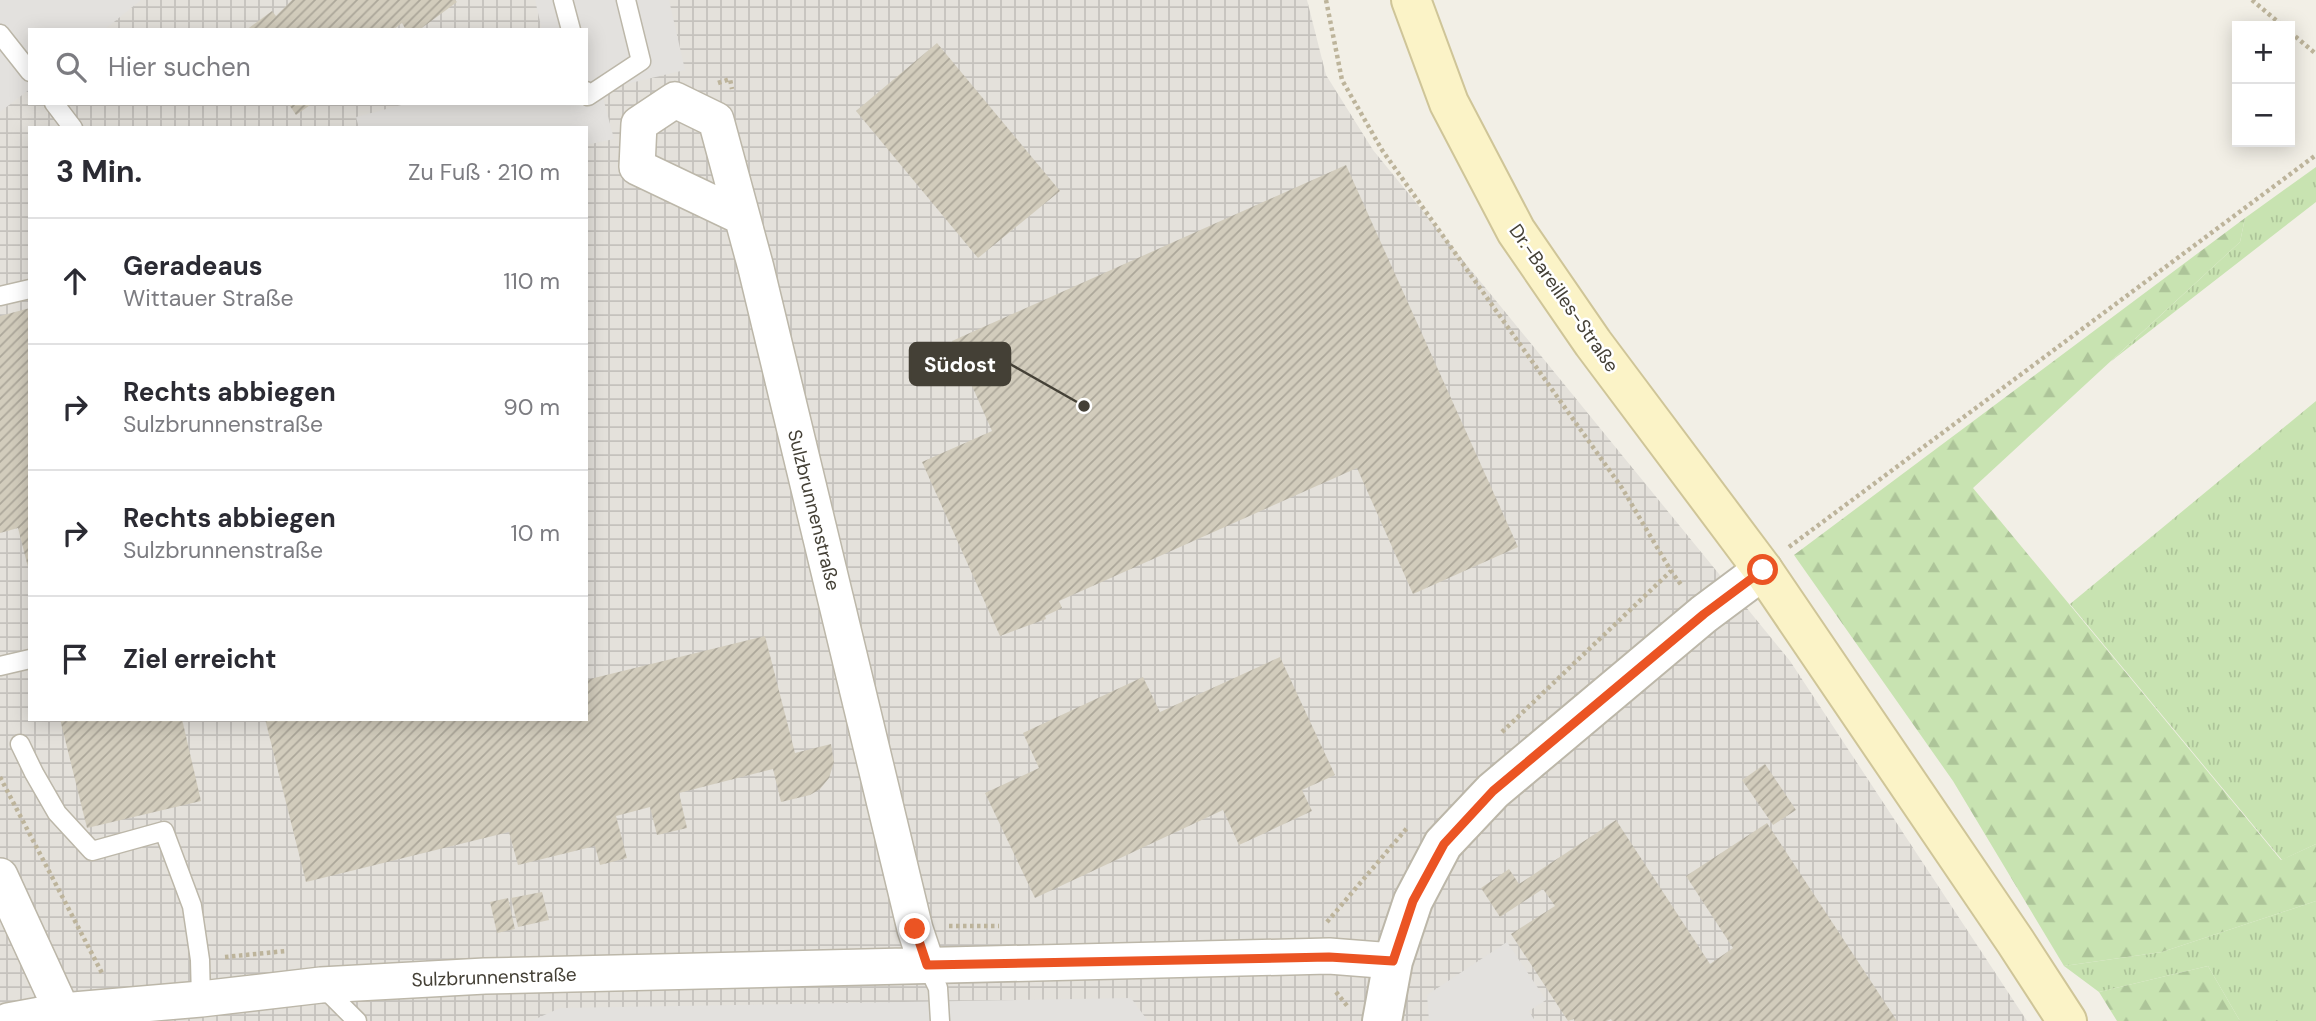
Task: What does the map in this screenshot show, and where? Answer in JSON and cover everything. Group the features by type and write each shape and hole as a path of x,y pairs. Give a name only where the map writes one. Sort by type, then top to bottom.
{"main road":[{"name":"Dr.-Bareilles-Straße","path":"1411,0 1450,103 1516,231 1594,343 1763,570 2067,1021"}],"street":[{"name":"Sulzbrunnenstraße","path":"742,217 915,929 927,965"},
{"path":"1382,1021 1393,961 1413,901 1444,844 1493,791 1704,614 1763,570"},
{"path":"0,876 62,1011"},
{"name":"Sulzbrunnenstraße","path":"8,1021 62,1011 321,985 485,976 1329,957 1393,961"}],"lane":[{"path":"563,0 570,28"},
{"path":"588,96 640,61 626,0"},
{"path":"0,34 28,69"},
{"path":"56,105 71,126"},
{"path":"0,296 28,289"},
{"path":"0,666 28,659"},
{"path":"20,744 57,813 92,851 164,831 192,906 200,960 201,999"},
{"path":"927,965 938,988 940,1021"},
{"path":"321,985 357,1021"}],"path":[{"path":"1326,0 1342,80 1381,149 1622,488 1671,571 1704,614"},
{"path":"2252,0 2277,21"},
{"path":"2295,36 2316,54"},
{"path":"1763,570 1794,543 2316,155"},
{"path":"0,777 104,977"}],"shaded area":[{"path":"0,0 1307,0 1326,75 1373,150 1790,661 2027,1021 0,1021"},
{"path":"0,0 141,0 106,28 28,28 28,91 0,112"},
{"path":"535,0 669,0 685,70 601,90 614,139 588,145 588,126 358,126 356,117 401,105 588,105 588,28 542,28"},
{"path":"1507,942 1546,1000 1529,1011 1535,1021 1429,1021 1427,995"},
{"path":"1131,998 1148,1021 531,1021 560,1008"}],"green space":[{"path":"2316,167 2316,202 2110,362 2240,242 2245,218"},
{"path":"2245,218 2240,242 1973,488 2281,860 2316,844 2316,901 2162,952 2064,966 1953,781 1794,555"},
{"path":"2316,401 2316,844 2282,860 2070,604"},
{"path":"2316,901 2316,1021 2240,1021 2208,966 2099,992 2064,966 2162,952"},
{"path":"2208,966 2240,1021 2117,1021 2099,992"}],"building":[{"path":"292,0 457,2 422,28 405,28 402,23 396,28 249,28 272,11 276,16"},
{"path":"937,43 1060,191 978,258 856,111"},
{"path":"289,105 310,105 296,115"},
{"path":"1346,165 1518,547 1413,594 1357,468 1059,601 1062,608 1045,616 1046,619 1000,636 922,462 992,431 952,341"},
{"path":"28,309 28,567 18,528 0,533 0,316"},
{"path":"765,636 795,753 831,744 834,762 829,778 820,789 810,795 781,802 773,769 679,793 687,828 657,835 650,807 616,816 627,858 600,865 595,846 518,865 509,832 306,882 266,721 588,721 588,680"},
{"path":"1280,657 1335,775 1302,790 1312,811 1239,845 1223,810 1035,898 985,793 1039,768 1023,733 1143,677 1160,712"},
{"path":"60,721 182,721 201,801 87,828"},
{"path":"1765,764 1796,810 1773,825 1742,780"},
{"path":"1616,820 1710,964 1733,948 1686,876 1767,823 1897,1021 1568,1021 1511,934 1555,906 1543,889 1500,917 1481,888 1509,869 1519,884"},
{"path":"542,892 549,920 518,927 511,898"},
{"path":"508,898 515,929 497,933 490,902"}],"place":[{"name":"Südost","path":"1084,406"}],"route":[{"path":"915,929 927,965 1329,957 1393,961 1413,901 1444,844 1493,791 1704,614 1763,570"}]}
